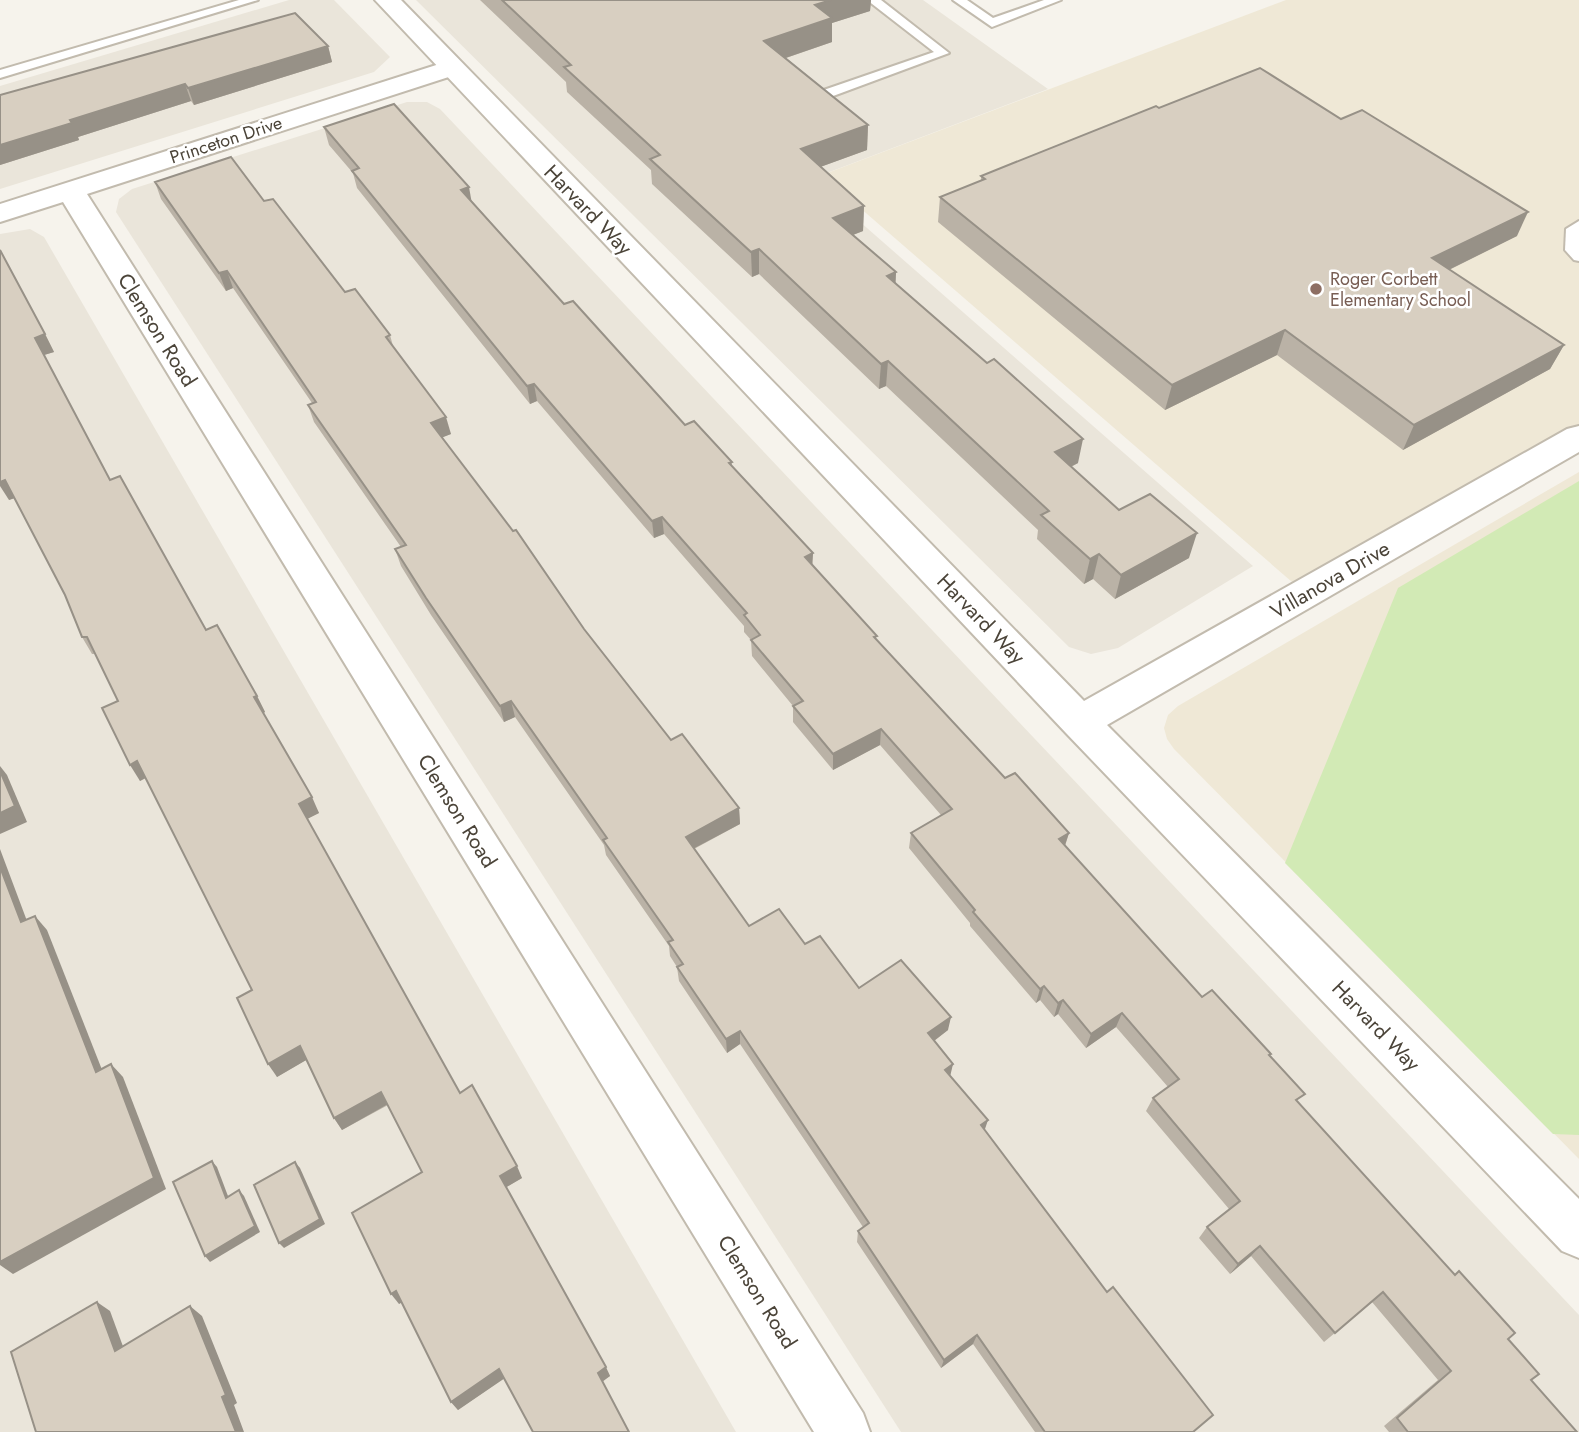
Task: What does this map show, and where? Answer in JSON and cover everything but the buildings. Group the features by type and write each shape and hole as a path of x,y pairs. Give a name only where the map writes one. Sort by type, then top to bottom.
{"street":[{"name":"Harvard Way","path":"387,0 1080,722 1579,1234"},
{"name":"Princeton Drive","path":"0,212 452,68"},
{"name":"Clemson Road","path":"70,190 844,1432"},
{"name":"Villanova Drive","path":"1080,722 1579,437"}],"lane":[{"path":"0,74 252,0"},
{"path":"820,96 943,53 873,0"},
{"path":"959,0 992,23 1055,0"},
{"path":"1579,225 1573,229 1572,250 1579,257"}],"shaded area":[{"path":"289,0 334,0 390,57 374,72 0,189 0,86"},
{"path":"416,0 923,0 1048,89 811,179 1253,566 1118,648 1091,654 1069,647"},
{"path":"1286,0 1579,0 1579,429 1299,588 822,175"},
{"path":"407,102 427,102 440,109 1579,1315 1579,1432 901,1432 116,212 119,199 132,189"},
{"path":"30,229 44,237 736,1432 0,1432 0,234"},
{"path":"1579,472 1579,1159 1174,749 1164,728 1168,715 1178,706"}],"green space":[{"path":"1579,481 1579,1135 1553,1134 1285,863 1398,588"}],"place":[{"name":"Roger Corbett Elementary School","path":"1316,289"}]}
